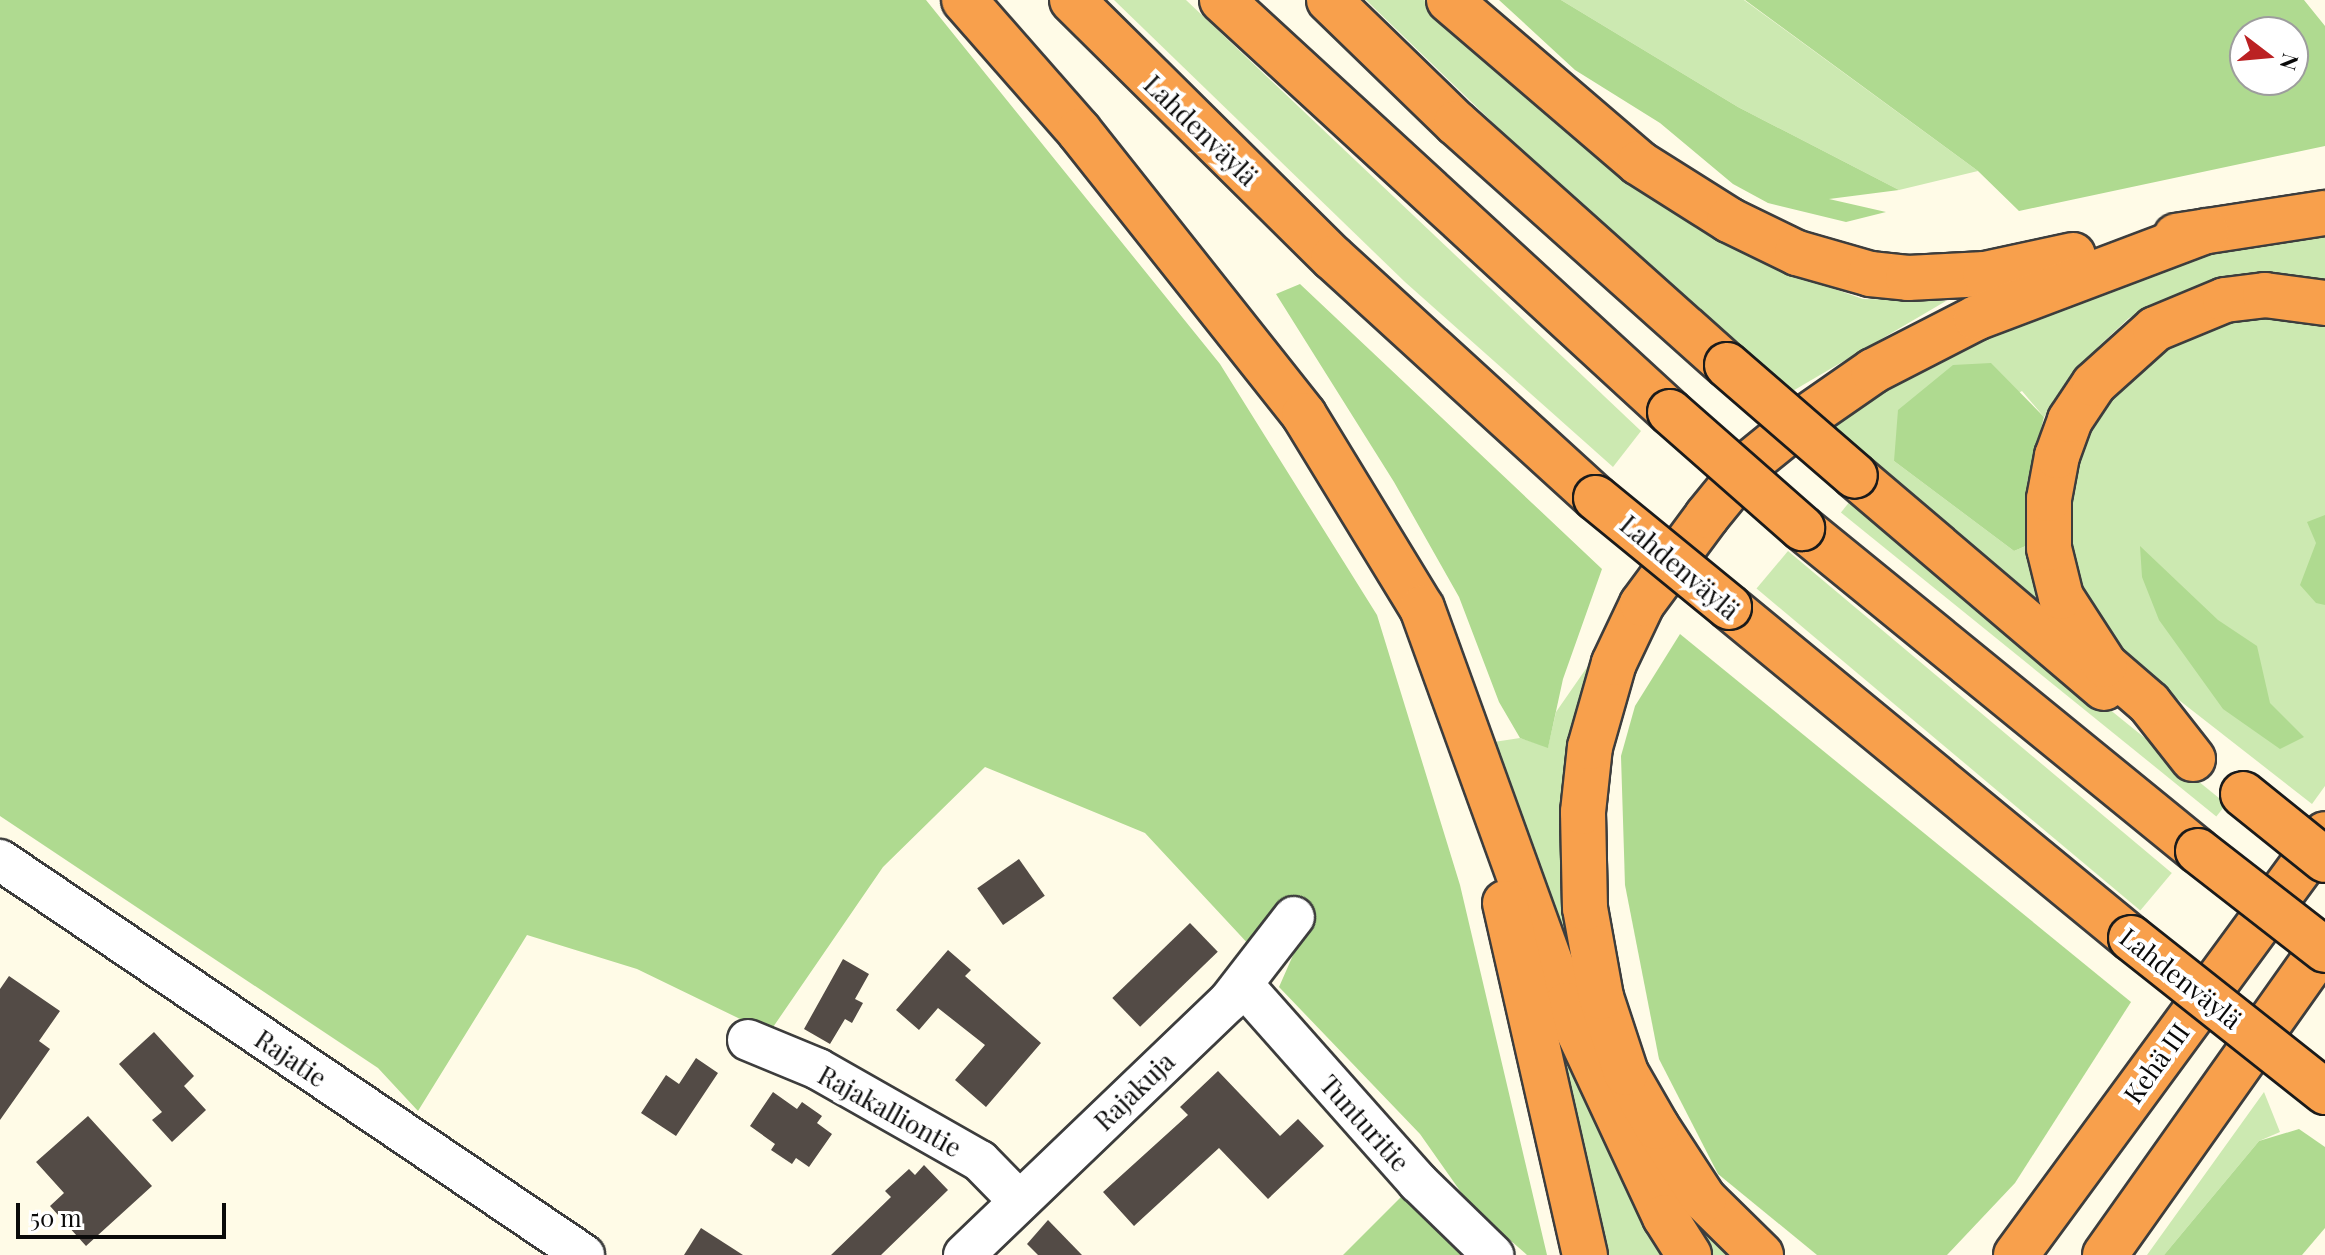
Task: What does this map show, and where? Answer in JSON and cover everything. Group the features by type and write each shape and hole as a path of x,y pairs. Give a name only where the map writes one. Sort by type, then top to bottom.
{"highway":[{"path":"964,0 1088,143 1304,415 1422,608 1566,1005 1665,1217 1689,1255"},
{"name":"Lahdenväylä","path":"1072,0 1333,258 1596,498 2131,938 2325,1092"},
{"path":"1222,0 1670,412 1802,528 2321,953 2105,1255"},
{"path":"1329,0 1456,123 1855,476 2193,759 2243,794 2325,860"},
{"path":"1449,0 1639,163 1741,226 1840,267 1908,278 1985,274 2206,231 2325,213"},
{"path":"1761,1255 1704,1199 1657,1127 1626,1073 1601,997 1585,908 1583,812 1590,747 1614,663 1642,604 1707,516 1751,462 1804,419 1873,371 1976,318 2206,231"},
{"path":"2193,759 2149,703 2105,665 2061,597 2049,548 2049,499 2057,456 2070,420 2094,384 2155,329 2225,300 2265,295 2325,303"},
{"path":"1463,718 1585,1255"},
{"name":"Kehä III","path":"2016,1255 2325,834"}],"street":[{"name":"Rajatie","path":"0,860 584,1255"},
{"name":"Rajakuja","path":"964,1255 1243,985 1294,917"},
{"name":"Tunturitie","path":"1243,985 1418,1182 1493,1255"},
{"name":"Rajakalliontie","path":"748,1040 818,1069 980,1161 1019,1201"}],"green space":[{"path":"0,0 926,0 1220,364 1377,615 1460,885 1547,1255 1527,1255 1470,1205 1420,1134 1279,987 1301,937 1252,948 1145,833 985,767 883,867 769,1033 637,969 527,935 418,1111 378,1068 0,816"},
{"path":"1114,0 1186,0 1641,431 1613,467 1405,282"},
{"path":"1366,0 1424,0 1642,179 1786,272 1863,299 1946,301 1791,392 1517,146"},
{"path":"1499,0 1561,0 1738,107 1899,190 1829,199 1886,212 1846,222 1768,203 1733,184 1660,123 1575,70"},
{"path":"1561,0 1744,0 1978,171 1899,190 1738,107"},
{"path":"1745,0 2304,0 2325,26 2325,146 2019,211 1978,171"},
{"path":"2325,237 2325,283 2239,277 2164,300 2129,318 2099,346 2044,417 2022,391 1894,461 2014,551 2028,545 2039,594 2033,599 1827,423 1960,339 2189,256"},
{"path":"1300,284 1602,569 1563,679 1548,748 1520,738 1499,702 1459,597 1394,482 1276,294"},
{"path":"2256,313 2325,321 2325,786 2312,804 2143,672 2114,643 2082,592 2067,531 2073,465 2091,417 2172,337"},
{"path":"1991,363 2044,417 2027,483 2028,545 2014,551 1894,461 1898,410 1953,365"},
{"path":"1851,500 2226,804 2216,816 1841,512"},
{"path":"2325,515 2325,605 2316,603 2300,585 2316,543 2307,522"},
{"path":"2140,546 2218,620 2257,646 2270,703 2304,737 2280,749 2223,709 2159,620 2142,577"},
{"path":"1788,551 2172,873 2140,911 1757,589"},
{"path":"1680,634 2131,1002 2015,1183 1947,1255 1817,1255 1718,1174 1659,1059 1625,885 1621,756 1635,706"},
{"path":"1599,650 1565,910 1735,1255 1711,1255 1668,1190 1577,987 1494,742 1520,738 1548,747 1556,712"},
{"path":"1556,1038 1602,1135 1669,1255 1603,1255"},
{"path":"2264,1092 2280,1132 2259,1141 2164,1255 2147,1255"},
{"path":"2299,1129 2325,1147 2325,1228 2302,1255 2164,1255 2259,1141"},
{"path":"1404,1194 1467,1255 1343,1255"}],"building":[{"path":"1019,859 1045,896 1003,925 977,888"},
{"path":"1190,923 1218,952 1140,1027 1112,998"},
{"path":"948,950 971,970 965,976 1041,1043 986,1107 955,1080 985,1045 938,1008 919,1030 896,1010"},
{"path":"843,959 869,974 855,999 863,1003 852,1023 845,1019 830,1044 804,1029"},
{"path":"9,976 60,1011 39,1041 50,1049 0,1120 0,989"},
{"path":"154,1032 194,1076 184,1086 206,1110 172,1142 152,1120 162,1112 119,1064"},
{"path":"696,1058 718,1073 676,1136 641,1113 666,1075 679,1084"},
{"path":"1218,1071 1280,1136 1298,1119 1324,1146 1268,1199 1219,1148 1134,1226 1103,1192 1188,1115 1180,1107"},
{"path":"773,1092 797,1109 802,1102 822,1116 817,1123 832,1134 809,1167 796,1158 792,1164 771,1150 775,1144 750,1126"},
{"path":"88,1116 152,1186 86,1246 50,1206 64,1193 36,1162"},
{"path":"924,1165 948,1190 881,1255 831,1255 891,1197 885,1191 909,1169 915,1175"},
{"path":"1048,1220 1082,1255 1038,1255 1027,1244"},
{"path":"701,1228 743,1255 684,1255"}]}
